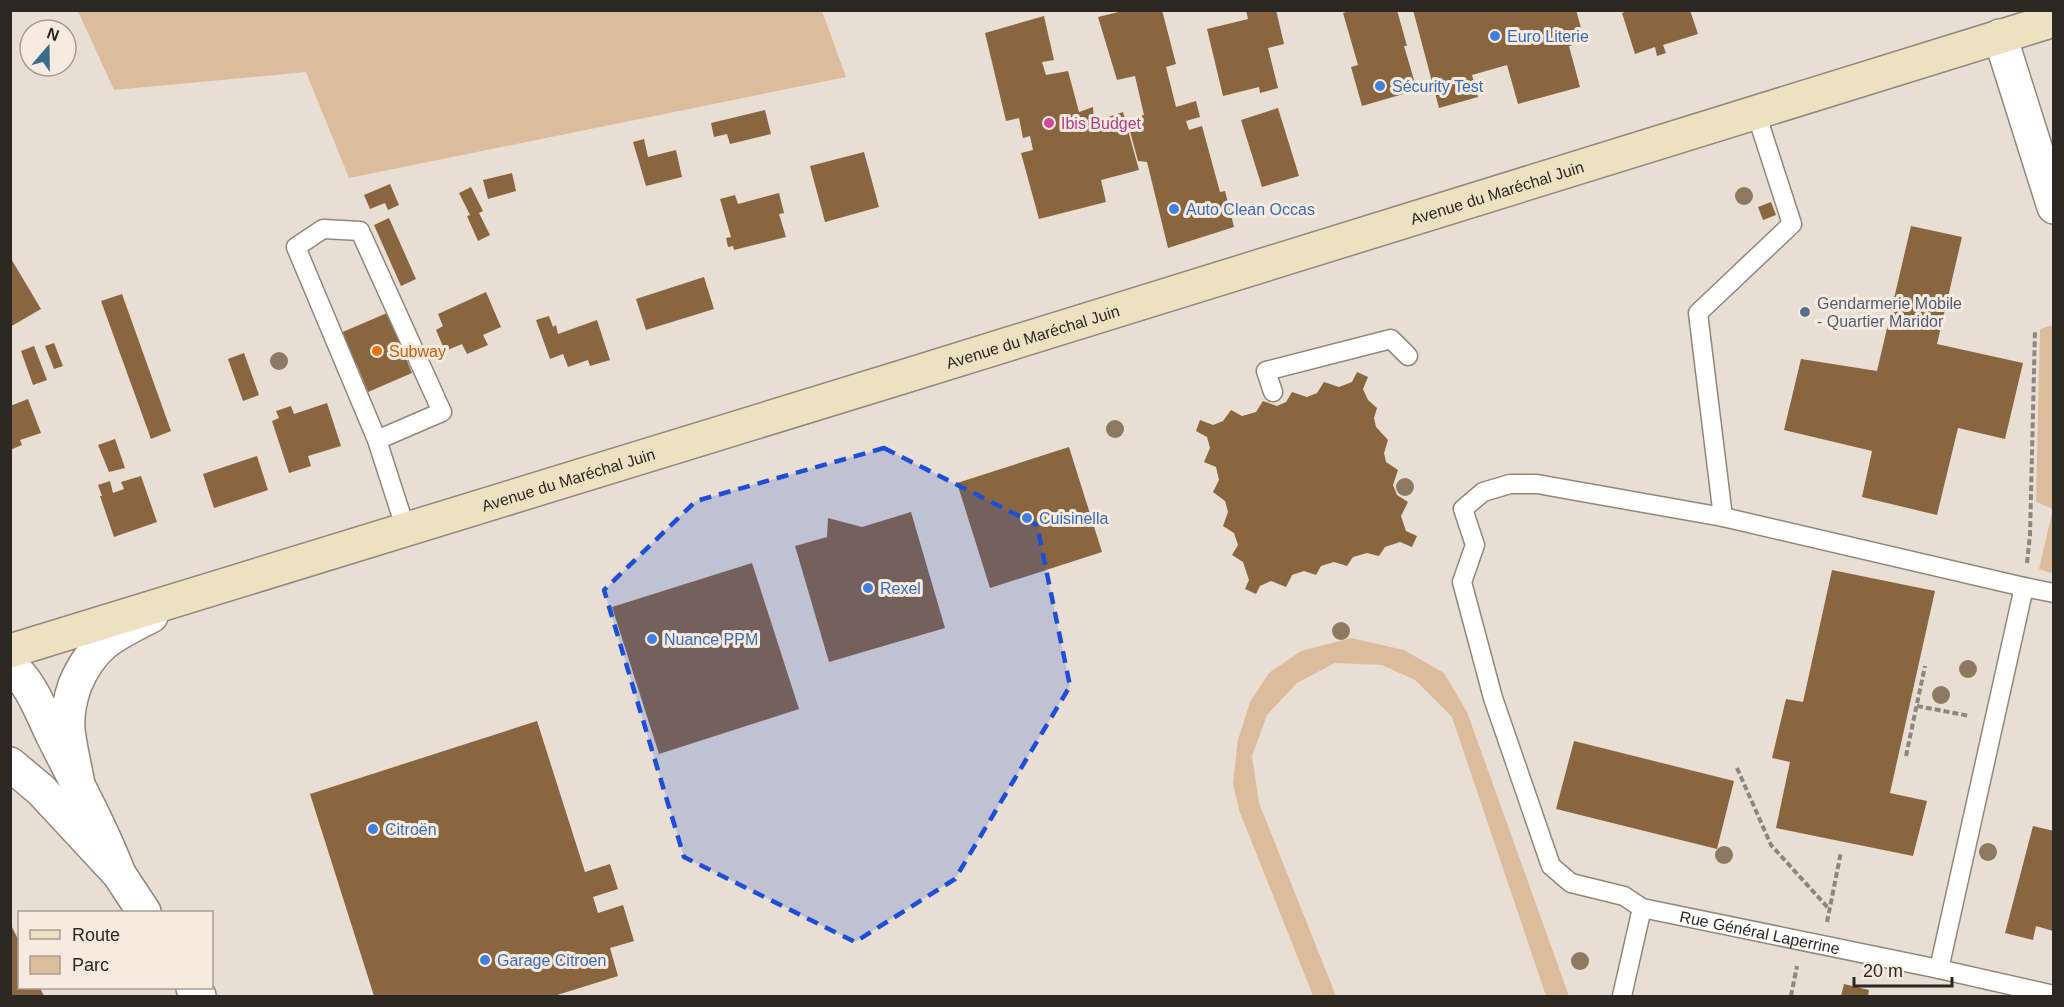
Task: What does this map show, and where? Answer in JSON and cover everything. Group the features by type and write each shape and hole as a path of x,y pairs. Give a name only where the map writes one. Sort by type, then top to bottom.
{"main road":[{"name":"Avenue du Maréchal Juin","path":"10,651 182,600 2054,20"}],"street":[{"path":"2000,36 2054,207"},
{"path":"78,785 68,729 70,698 83,667 92,654 110,638 182,600"},
{"path":"10,666 28,686 108,846 119,874"},
{"path":"10,764 40,790 119,874 143,911"}],"lane":[{"path":"1756,113 1792,224 1698,313 1723,517 2054,593"},
{"path":"376,441 442,412 360,231 323,228 296,247 376,441 406,530"},
{"path":"1274,392 1266,371 1391,339 1408,356"},
{"name":"Rue Général Laperrine","path":"1723,517 1537,484 1510,484 1483,492 1463,509 1475,545 1462,582 1493,698 1551,866 1572,883 1624,896 1642,909 1939,969 2054,995"},
{"path":"1939,969 2024,587"},
{"path":"1622,996 1642,909"}],"path":[{"path":"2024,587 2030,535 2035,330"},
{"path":"1906,756 1925,666"},
{"path":"1917,706 1994,720"},
{"path":"1737,768 1771,845 1830,910"},
{"path":"1822,945 1841,852"},
{"path":"1791,996 1802,942"}],"highlighted area":[{"path":"884,448 1037,525 1070,686 955,879 855,942 684,857 604,590 696,501"}],"green space":[{"path":"78,11 822,11 846,77 349,178 306,72 114,90"},
{"path":"2052,325 2054,567 2051,573 2039,569 2053,509 2036,502 2040,329"},
{"path":"1351,638 1404,650 1444,673 1467,712 1569,996 1546,996 1452,717 1415,680 1382,665 1335,663 1297,683 1267,715 1252,756 1259,803 1336,996 1313,996 1239,810 1233,783 1238,740 1250,702 1269,673 1301,651"}],"building":[{"path":"1127,10 1162,10 1176,64 1166,67 1176,107 1196,101 1200,117 1186,121 1189,130 1202,126 1220,192 1225,191 1234,227 1168,248 1147,162 1138,161 1127,120 1144,115 1135,76 1117,80 1098,17"},
{"path":"1246,10 1276,10 1284,44 1268,48 1278,88 1260,93 1259,87 1223,96 1207,29 1248,19"},
{"path":"1352,10 1397,10 1407,46 1404,46 1417,90 1362,106 1351,67 1358,65 1343,13"},
{"path":"1413,10 1576,10 1585,42 1569,46 1580,87 1518,104 1507,65 1472,75 1478,97 1439,108"},
{"path":"1630,10 1690,10 1698,34 1663,45 1666,53 1657,56 1655,47 1635,54 1622,13"},
{"path":"1044,16 1054,60 1042,62 1046,75 1068,71 1079,112 1093,107 1094,122 1123,112 1139,170 1101,180 1106,202 1039,219 1021,153 1033,150 1030,136 1023,138 1019,118 1006,121 985,33"},
{"path":"1278,108 1299,176 1262,187 1241,120"},
{"path":"765,110 771,134 730,144 727,134 714,137 711,123"},
{"path":"644,139 648,157 676,150 682,177 646,186 633,142"},
{"path":"864,152 879,207 825,222 810,166"},
{"path":"512,173 516,191 488,199 483,180"},
{"path":"390,184 399,205 388,210 385,203 370,209 364,195"},
{"path":"471,187 483,211 479,213 490,235 478,241 467,216 470,215 459,193"},
{"path":"779,193 784,213 779,214 786,237 734,250 733,246 728,247 726,238 731,237 720,199 735,195 738,204"},
{"path":"1771,202 1776,215 1763,220 1758,207"},
{"path":"389,218 416,279 401,286 374,225"},
{"path":"1911,226 1962,237 1937,344 2023,363 2005,439 1958,428 1937,515 1862,497 1872,451 1784,430 1801,359 1877,371"},
{"path":"10,257 41,309 10,327"},
{"path":"704,277 714,309 646,330 636,299"},
{"path":"486,292 501,327 483,335 488,345 467,354 462,344 445,351 436,330 443,326 438,314"},
{"path":"122,294 171,431 151,439 101,301"},
{"path":"387,313 412,373 368,392 357,365 352,368 338,334"},
{"path":"549,316 553,327 556,325 558,334 597,320 610,360 590,366 588,360 568,367 563,354 550,359 536,320"},
{"path":"54,343 63,366 54,369 45,346"},
{"path":"34,346 47,380 33,385 21,351"},
{"path":"244,353 259,395 243,401 228,359"},
{"path":"1357,372 1368,377 1363,389 1368,400 1377,408 1374,418 1376,427 1388,440 1384,453 1386,462 1398,470 1393,485 1397,495 1408,502 1401,516 1406,531 1417,536 1412,547 1400,542 1385,547 1379,556 1367,553 1353,557 1347,566 1334,562 1321,566 1316,575 1304,571 1292,575 1286,587 1271,581 1260,586 1256,594 1245,589 1249,580 1243,562 1232,555 1238,545 1234,533 1223,526 1228,512 1225,501 1213,492 1219,480 1216,467 1204,462 1210,448 1207,437 1196,431 1200,420 1213,425 1223,421 1231,410 1242,416 1256,412 1263,401 1277,406 1286,402 1292,392 1307,397 1317,393 1324,382 1339,387 1352,382"},
{"path":"28,399 41,433 20,440 22,445 10,450 10,406"},
{"path":"327,403 341,446 308,456 311,466 289,473 272,421 279,418 276,411 291,406 294,414"},
{"path":"115,439 125,468 109,472 98,445"},
{"path":"1069,447 1102,552 990,588 957,483"},
{"path":"257,456 268,490 214,508 203,474"},
{"path":"141,476 157,522 114,537 98,485 110,481 113,493 124,489 121,482"},
{"path":"911,512 945,628 829,662 795,546 827,537 828,518 862,527"},
{"path":"752,563 799,709 659,754 612,607"},
{"path":"1832,570 1935,591 1890,793 1927,801 1913,856 1776,828 1790,762 1772,758 1786,699 1803,702"},
{"path":"537,721 585,872 610,864 618,889 593,897 598,913 623,905 634,941 610,948 618,976 554,996 374,996 310,794"},
{"path":"1574,741 1734,781 1717,849 1556,809"},
{"path":"2033,826 2054,831 2054,928 2053,931 2036,926 2033,940 2005,933"},
{"path":"10,923 18,939 18,989 40,989 44,996 10,996"},
{"path":"1844,984 1869,990 1868,996 1841,996"}],"place":[{"name":"Euro Literie","path":"1495,36"},
{"name":"Sécurity Test","path":"1380,86"},
{"name":"Ibis Budget","path":"1049,123"},
{"name":"Auto Clean Occas","path":"1174,209"},
{"name":"Gendarmerie Mobile - Quartier Maridor","path":"1805,312"},
{"name":"Subway","path":"377,351"},
{"name":"Cuisinella","path":"1027,518"},
{"name":"Rexel","path":"868,588"},
{"name":"Nuance PPM","path":"652,639"},
{"name":"Citroën","path":"373,829"},
{"name":"Garage Citroen","path":"485,960"}]}
